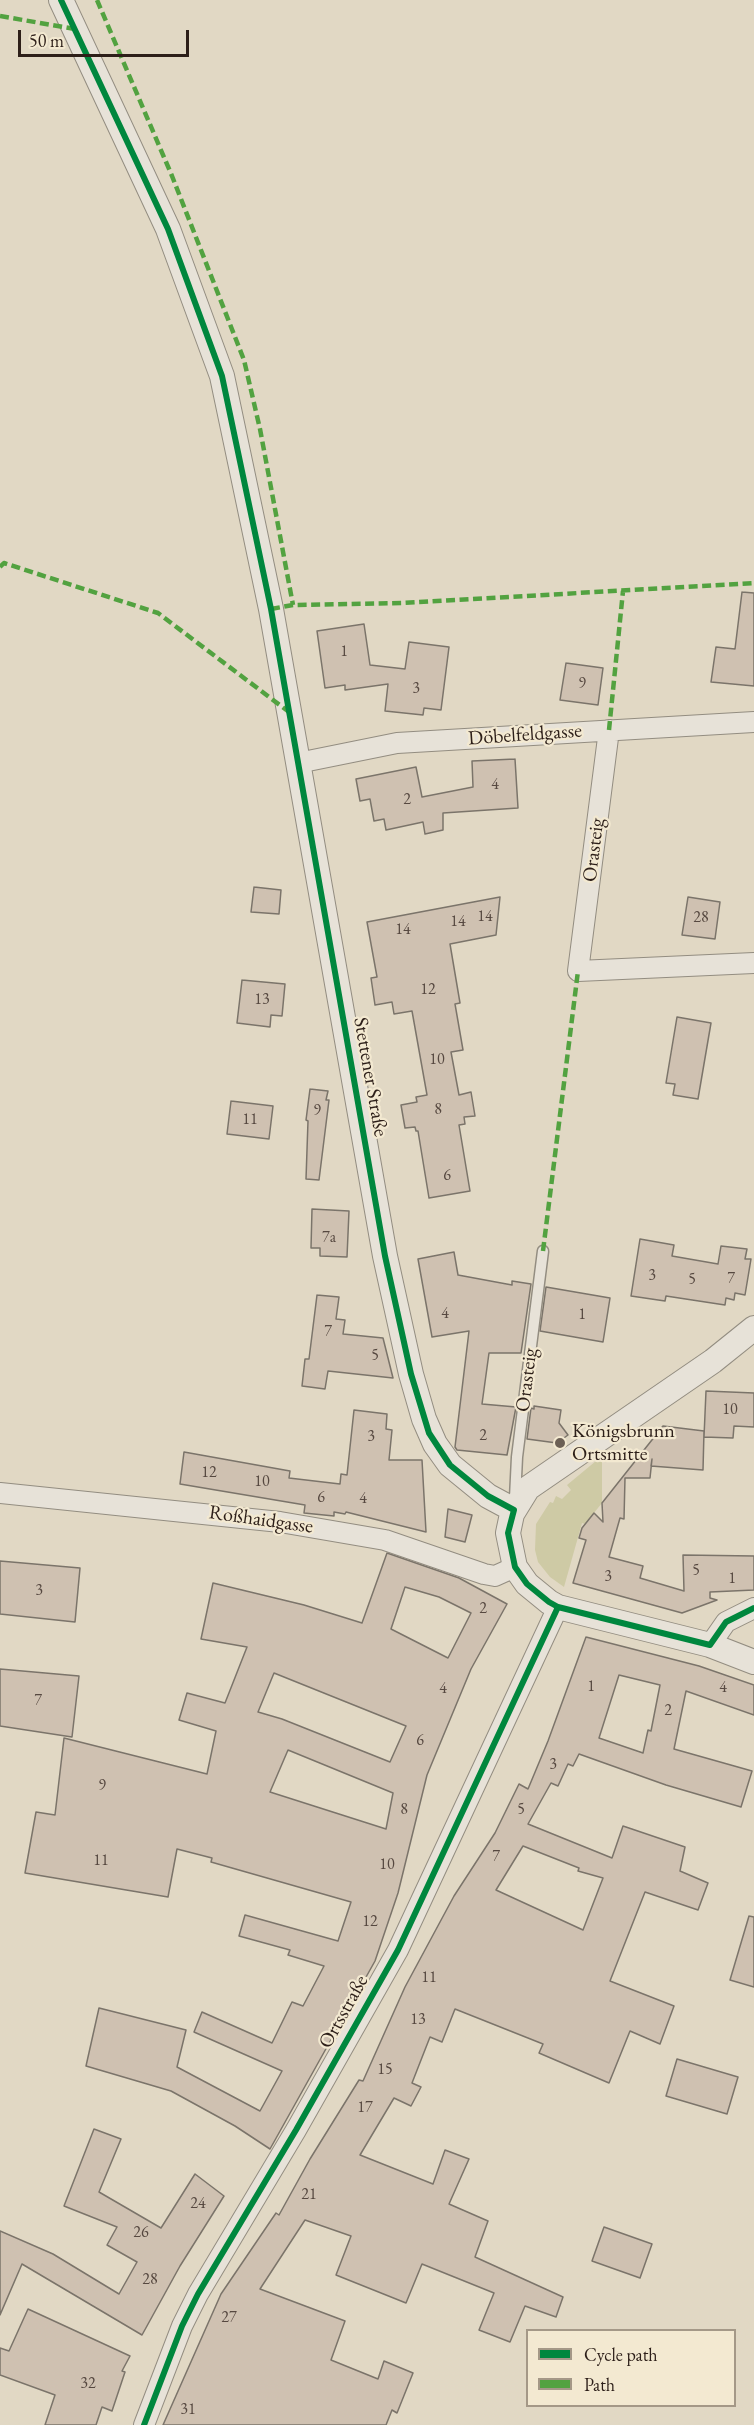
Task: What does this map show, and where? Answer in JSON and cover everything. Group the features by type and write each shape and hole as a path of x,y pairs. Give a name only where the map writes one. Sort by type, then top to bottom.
{"street":[{"name":"Stettener Straße","path":"61,0 168,230 222,376 271,609 385,1256 411,1374 429,1433 450,1465 488,1496 514,1510"},
{"name":"Döbelfeldgasse","path":"298,763 397,743 754,722"},
{"name":"Orasteig","path":"609,730 578,971 754,963"},
{"path":"754,1328 713,1361 528,1488 514,1510 508,1533 514,1567 538,1595 558,1607 710,1645 754,1662"},
{"name":"Roßhaidgasse","path":"0,1493 280,1522 385,1540 495,1576 514,1567"},
{"name":"Ortsstraße","path":"144,2425 182,2326 198,2294 296,2130 398,1950 558,1607"},
{"path":"710,1645 726,1622 754,1608"}],"lane":[{"name":"Orasteig","path":"514,1510 517,1457 543,1251"}],"shaded area":[{"path":"602,1456 602,1503 585,1524 582,1523 564,1587 550,1577 538,1562 535,1550 536,1524 550,1502 553,1503 556,1496 562,1499 571,1490 567,1485"}],"building":[{"path":"742,592 754,593 754,686 711,682 716,647 735,649"},
{"path":"364,624 370,665 405,669 409,642 449,647 441,710 424,708 423,715 385,711 388,684 345,690 345,685 325,688 317,631"},
{"path":"566,663 603,668 598,705 560,700"},
{"path":"515,759 518,808 443,813 443,830 425,834 423,822 386,830 384,819 374,821 370,799 360,801 356,779 416,767 422,797 473,787 472,761"},
{"path":"254,887 281,890 279,914 251,912"},
{"path":"500,897 496,935 450,944 460,1003 455,1004 463,1050 451,1052 459,1095 471,1092 475,1116 464,1117 465,1124 459,1125 470,1191 429,1198 418,1131 415,1127 405,1128 401,1105 417,1102 416,1097 427,1095 412,1011 394,1014 392,1002 375,1005 371,978 377,977 367,922"},
{"path":"688,897 720,902 715,939 682,935"},
{"path":"242,980 285,984 282,1016 271,1015 270,1027 237,1023"},
{"path":"677,1017 711,1023 698,1099 673,1095 675,1084 666,1083"},
{"path":"310,1089 328,1091 326,1100 329,1100 319,1180 306,1179 308,1121 306,1120"},
{"path":"231,1101 273,1106 269,1139 227,1134"},
{"path":"312,1209 349,1211 347,1257 320,1256 320,1248 311,1248"},
{"path":"640,1239 674,1245 672,1256 718,1264 721,1246 747,1249 745,1259 751,1259 745,1295 735,1293 734,1300 726,1298 725,1305 666,1296 665,1301 631,1296"},
{"path":"454,1252 458,1275 512,1285 512,1281 531,1284 521,1353 489,1353 482,1404 516,1407 507,1455 457,1450 455,1447 469,1331 432,1337 418,1259"},
{"path":"546,1287 610,1298 603,1342 540,1331"},
{"path":"317,1295 339,1297 336,1319 345,1320 343,1334 383,1338 393,1378 328,1371 325,1389 302,1386 305,1359 309,1359"},
{"path":"706,1391 754,1393 754,1427 734,1426 733,1438 704,1437"},
{"path":"534,1406 561,1410 559,1423 568,1435 557,1443 527,1439 531,1408 534,1409"},
{"path":"354,1410 387,1414 386,1429 392,1430 389,1460 422,1460 426,1532 346,1512 345,1514 334,1512 334,1516 304,1513 305,1505 180,1484 184,1452 290,1471 289,1478 340,1484 341,1474 347,1475"},
{"path":"663,1426 704,1431 703,1470 651,1466 650,1478 625,1478 624,1519 620,1518 609,1557 643,1566 640,1578 684,1591 683,1555 754,1556 754,1590 710,1592 710,1598 717,1600 682,1613 573,1583 586,1540 579,1538 582,1528 594,1513 603,1522 602,1503"},
{"path":"448,1509 472,1515 465,1542 445,1537"},
{"path":"387,1553 459,1578 507,1604 471,1669 427,1775 398,1893 375,1961 270,2149 235,2126 171,2091 86,2066 99,2008 186,2030 177,2067 260,2111 282,2071 194,2032 202,2012 272,2043 292,2002 303,2006 324,1966 288,1955 290,1950 239,1936 245,1915 338,1941 351,1902 211,1862 212,1858 177,1849 168,1897 25,1873 36,1812 55,1815 64,1738 207,1774 216,1731 179,1720 187,1693 225,1703 247,1647 201,1639 213,1583 304,1605 362,1623","holes":["405,1587 439,1597 471,1613 448,1658 391,1629","274,1673 406,1726 390,1762 282,1719 258,1712","288,1750 393,1793 386,1829 270,1792"]},
{"path":"0,1561 80,1568 75,1622 0,1614"},
{"path":"586,1637 699,1666 754,1685 754,1715 686,1691 674,1749 752,1771 741,1807 666,1785 579,1754 573,1766 568,1764 558,1786 551,1783 528,1824 612,1858 623,1826 685,1847 680,1871 708,1883 698,1910 645,1892 610,1981 674,2006 660,2044 630,2031 609,2083 539,2053 543,2044 455,2009 442,2042 430,2037 412,2083 421,2087 411,2106 394,2098 360,2155 433,2184 445,2150 469,2159 449,2204 488,2221 475,2257 563,2297 556,2317 525,2306 510,2342 479,2330 494,2293 422,2264 406,2303 336,2275 351,2236 305,2220 260,2289 345,2321 331,2360 378,2379 384,2361 413,2373 397,2413 392,2410 386,2425 163,2425 221,2294 276,2213 279,2215 310,2159 359,2080 363,2081 405,1987 454,1896 495,1833 519,1784 528,1789","holes":["619,1675 660,1685 651,1731 648,1730 643,1753 599,1738","523,1846 579,1868 578,1871 603,1878 583,1930 496,1890"]},
{"path":"0,1669 79,1676 72,1737 0,1726"},
{"path":"749,1916 754,1917 754,1987 730,1980"},
{"path":"677,2059 738,2077 727,2114 666,2096"},
{"path":"94,2129 121,2139 99,2192 161,2228 195,2174 224,2196 180,2266 142,2335 22,2264 0,2315 0,2231 53,2254 119,2294 137,2262 107,2245 117,2227 64,2206"},
{"path":"604,2227 652,2244 640,2278 592,2261"},
{"path":"28,2309 130,2356 122,2371 125,2372 112,2411 102,2407 96,2425 45,2425 55,2395 0,2375 0,2348 9,2351"}],"marked path":[{"path":"97,0 172,176 244,360 260,429 293,605"},
{"path":"0,16 75,29"},
{"path":"0,567 4,563 158,613 289,712"},
{"path":"271,609 293,605 403,603 754,583"},
{"path":"609,730 623,591"},
{"path":"543,1251 578,971"}],"cycle path":[{"path":"61,0 168,229 222,376 271,609 385,1256 411,1374 429,1433 450,1465 488,1496 514,1510 508,1533 515,1567 527,1584 558,1607 710,1645 726,1622 754,1608"},
{"path":"144,2425 182,2326 198,2294 296,2130 398,1950 558,1607"}],"place":[{"name":"Königsbrunn Ortsmitte","path":"560,1443"}]}
